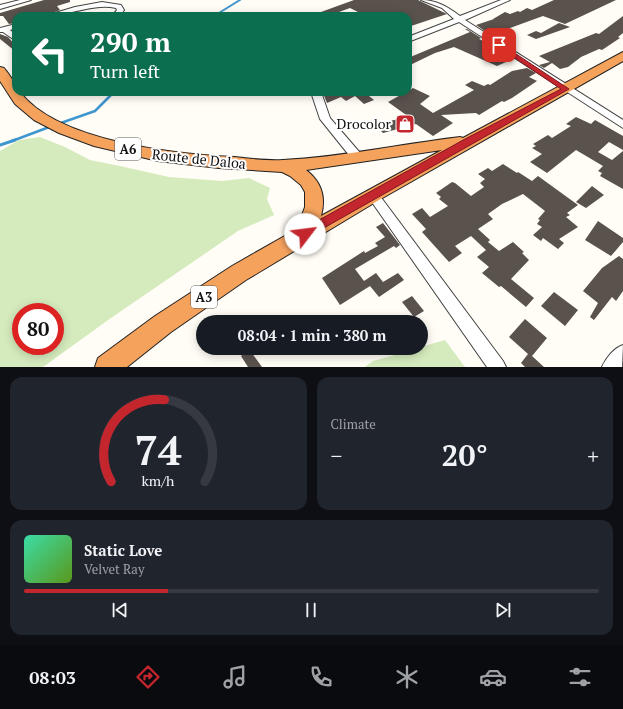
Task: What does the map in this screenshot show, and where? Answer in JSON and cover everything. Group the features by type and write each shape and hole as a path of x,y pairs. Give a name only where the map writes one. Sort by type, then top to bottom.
{"highway":[{"name":"A3","path":"107,367 163,324 239,273 468,141 566,89 623,56"},
{"name":"Route de Daloa","path":"0,71 12,89"},
{"name":"Route de Daloa","path":"17,96 21,102 56,126 82,135 148,153 193,160 283,166"},
{"name":"A6","path":"283,166 468,141"},
{"path":"283,166 301,174 308,181 313,190 315,205 305,234"}],"street":[{"path":"0,7 28,0"},
{"path":"424,0 444,7 459,19 623,126"},
{"path":"412,38 507,0"},
{"path":"63,12 90,4 105,3 119,6 120,12"},
{"path":"2,30 12,27"},
{"path":"2,30 12,36"},
{"path":"317,96 325,119 357,157"},
{"path":"373,195 497,367"},
{"path":"611,367 623,353"}],"green space":[{"path":"40,137 65,147 90,160 169,177 222,181 249,178 270,188 267,199 274,215 238,231 64,352 64,303 12,303 12,355 60,355 43,367 0,367 0,151 19,140"},
{"path":"445,340 465,367 365,367 373,361 395,355 428,355 428,345"}],"building":[{"path":"44,0 70,0 70,2 57,6 60,10 55,12 12,12 12,24 9,24 3,16 0,16 0,13"},
{"path":"354,0 418,0 447,14 412,26 412,12 358,12 350,8 339,12 321,12"},
{"path":"554,0 616,0 565,24 543,16 491,35 476,25 494,19 505,12 510,14 518,11 520,12 527,8 532,10"},
{"path":"623,16 623,33 618,37 620,38 602,50 599,49 581,57 568,67 560,69 552,63 544,68 539,65 550,62 539,56 596,33 599,34"},
{"path":"559,23 570,27 536,39 527,35 536,31 541,33"},
{"path":"465,29 481,38 479,39 500,50 498,51 513,59 497,66 454,47 435,53 412,64 412,56 470,32"},
{"path":"0,34 8,37 12,42 12,49 0,39"},
{"path":"527,68 536,73 529,77 537,81 512,98 504,102 502,101 479,115 476,113 441,115 453,123 433,136 416,124 383,133 374,124 409,117 388,102 399,96 412,96 413,88 430,96 420,104 433,113 474,90 465,85 472,81 484,86 488,84 490,85 512,71"},
{"path":"324,96 355,96 346,101 341,97 327,103"},
{"path":"355,96 369,96 374,100 364,104"},
{"path":"576,117 591,124 595,120 623,136 623,150 609,142 598,152 612,160 623,151 623,189 600,176 602,173 598,171 603,166 576,150 547,173 530,162 542,154 532,148 536,146 533,144 548,135 552,138 571,126 566,124"},
{"path":"503,164 532,181 538,176 578,205 567,213 570,215 566,217 578,227 559,239 564,243 558,249 543,238 541,241 533,235 542,227 537,224 540,220 538,219 545,211 523,194 502,204 488,214 493,219 478,229 490,240 488,242 499,251 513,242 524,252 522,253 529,260 511,279 534,298 526,307 501,286 499,287 482,273 489,267 477,257 486,250 471,236 455,246 462,253 449,262 422,232 426,229 412,214 422,208 430,217 448,206 439,199 441,197 436,193 452,182 471,196 484,187 480,183 485,179 478,174 488,168 492,171"},
{"path":"592,186 604,195 586,208 576,202"},
{"path":"598,221 623,238 623,242 611,256 585,240"},
{"path":"383,223 400,245 396,248 394,246 355,269 364,281 376,273 383,282 398,273 404,280 379,297 370,286 340,305 322,278 364,251 365,253 378,246 375,243 385,237 376,227"},
{"path":"619,256 623,259 623,291 616,301 612,297 594,320 590,317 598,303 583,291 602,268"},
{"path":"554,292 578,310 565,326 541,306"},
{"path":"412,296 424,311 417,315 412,315 402,302"},
{"path":"525,319 547,338 532,356 544,367 525,367 521,363 528,354 509,337"},
{"path":"253,355 262,367 248,367 241,356"}],"waterway":[{"path":"220,12 240,0"},
{"path":"58,124 95,111 110,96"},
{"path":"12,141 52,126"},
{"path":"0,145 12,141"}],"place":[{"name":"Drocolor","path":"405,124"}],"route":[{"path":"305,234 468,141 566,89 499,45"}]}
